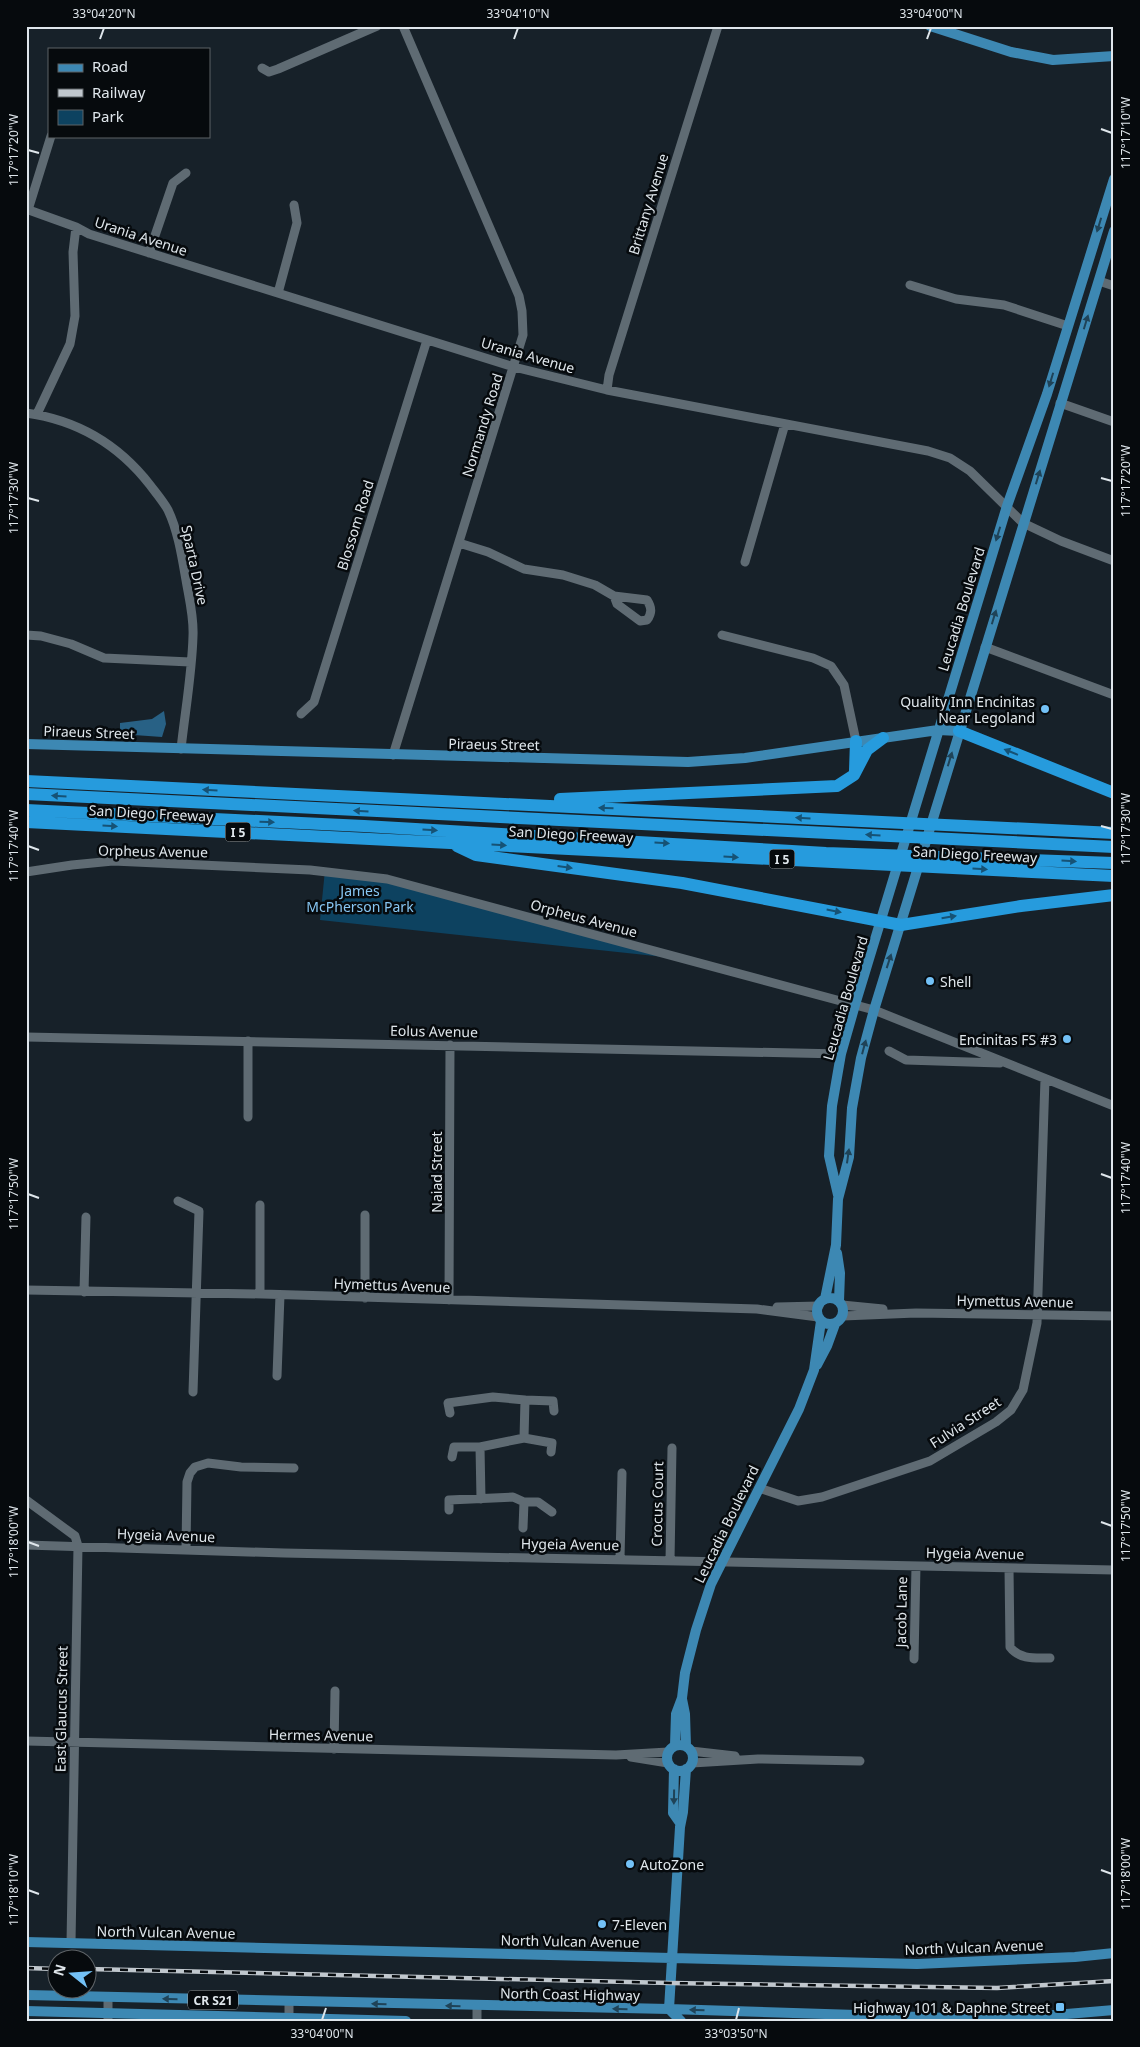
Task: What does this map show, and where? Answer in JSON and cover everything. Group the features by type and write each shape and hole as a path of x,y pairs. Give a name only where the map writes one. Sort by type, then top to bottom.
{"highway":[{"path":"959,731 1114,793"},
{"path":"482,803 837,786 854,775 867,750 883,738"},
{"path":"854,775 856,741"},
{"name":"San Diego Freeway","path":"26,781 1114,833"},
{"path":"26,794 1114,847"},
{"path":"26,810 364,826 836,853 1114,863"},
{"name":"San Diego Freeway","path":"26,822 1114,876"},
{"path":"450,842 476,855 682,883 901,925 1021,906 1114,895"}],"main road":[{"path":"930,26 1010,52 1052,60 1114,56"},
{"name":"Leucadia Boulevard","path":"838,1199 829,1156 832,1106 854,1004 1007,506 1047,394 1114,178"},
{"name":"Leucadia Boulevard","path":"841,1307 840,1273 836,1245 838,1199 849,1157 852,1108 861,1058 959,731 1114,231"},
{"name":"Piraeus Street","path":"26,744 688,762 745,758 938,730 959,731"},
{"name":"Leucadia Boulevard","path":"822,1303 836,1245"},
{"path":"834,1299 841,1307 835,1324 828,1324 820,1319 822,1303 834,1299"},
{"name":"Leucadia Boulevard","path":"814,1370 820,1319"},
{"name":"Leucadia Boulevard","path":"671,1766 667,1757 671,1749 676,1714 682,1698 685,1673 711,1584 799,1409 835,1324"},
{"name":"Leucadia Boulevard","path":"682,1698 689,1748 689,1766"},
{"path":"671,1749 689,1748"},
{"path":"680,1823 673,1813 671,1766 689,1766 680,1823 669,2009 681,2021"},
{"name":"North Vulcan Avenue","path":"26,1942 917,1964 1075,1957 1114,1953"},
{"name":"North Coast Highway","path":"26,1995 669,2009 854,2018 1043,2018 1114,2010"},
{"name":"CR S21","path":"26,2011 108,2017 406,2021"}],"street":[{"path":"262,68 269,72 278,69 378,26"},
{"name":"Normandy Road","path":"393,755 523,335 519,296 403,26"},
{"name":"Brittany Avenue","path":"607,390 609,375 718,26"},
{"path":"27,209 50,138"},
{"path":"148,253 173,183 186,173"},
{"path":"278,293 297,223 294,205"},
{"name":"Urania Avenue","path":"27,209 76,227 89,234 514,367 607,390 928,451 950,458 970,471 1023,523"},
{"path":"37,414 70,344 72,335 75,316 73,252 76,227"},
{"path":"1099,281 1114,286"},
{"path":"910,285 956,299 1004,305 1068,326"},
{"name":"Blossom Road","path":"301,714 314,702 427,340"},
{"path":"1060,403 1114,422"},
{"name":"Sparta Drive","path":"26,413 62,420 80,427 114,448 136,468 168,510 176,532 190,604 193,635 181,749"},
{"path":"745,562 785,424"},
{"path":"1023,523 1061,541 1114,562"},
{"path":"460,543 488,552 524,569 563,575 594,585 614,596"},
{"path":"722,635 813,658 831,666 844,685 856,741"},
{"path":"26,636 41,636 70,644 104,658 190,662"},
{"path":"985,647 1114,695"},
{"name":"Orpheus Avenue","path":"26,872 113,861 310,870 386,879 874,1010 1114,1106"},
{"name":"Eolus Avenue","path":"26,1036 842,1054"},
{"path":"248,1041 248,1117"},
{"name":"Naiad Street","path":"449,1300 450,1045"},
{"path":"889,1050 906,1060 1007,1064"},
{"name":"Fulvia Street","path":"759,1488 798,1501 822,1497 930,1461 996,1422 1011,1410 1023,1390 1037,1315 1046,1079"},
{"path":"178,1201 199,1210 193,1392"},
{"path":"260,1205 260,1294"},
{"path":"365,1215 365,1298"},
{"path":"84,1292 86,1217"},
{"name":"Hymettus Avenue","path":"26,1290 260,1294 757,1309 822,1303"},
{"path":"277,1376 280,1295"},
{"name":"Hymettus Avenue","path":"841,1307 915,1313 1114,1316"},
{"name":"Hymettus Avenue","path":"757,1309 820,1319"},
{"path":"450,1413 448,1403 493,1397 553,1400 554,1411"},
{"path":"524,1438 525,1400"},
{"path":"452,1457 454,1447 480,1447 524,1438 552,1443 551,1452"},
{"path":"480,1447 481,1499"},
{"name":"Crocus Court","path":"670,1561 672,1448"},
{"path":"186,1549 187,1482 190,1473 195,1467 208,1463 241,1467 294,1468"},
{"path":"620,1559 622,1473"},
{"path":"449,1510 449,1500 513,1497 524,1502 538,1502 552,1512"},
{"path":"26,1500 75,1536 78,1546"},
{"path":"523,1528 524,1502"},
{"name":"Hygeia Avenue","path":"26,1545 284,1553 1114,1570"},
{"name":"East Glaucus Street","path":"71,1943 78,1546"},
{"name":"Jacob Lane","path":"914,1659 916,1566"},
{"path":"1009,1568 1010,1647 1014,1653 1021,1657 1050,1658"},
{"path":"334,1749 335,1691"},
{"name":"Hermes Avenue","path":"26,1741 616,1755 671,1749"},
{"path":"689,1748 758,1759"},
{"name":"Hermes Avenue","path":"616,1755 671,1766"},
{"path":"689,1766 758,1759 860,1761"},
{"path":"108,1998 108,2017"},
{"path":"289,2002 289,2019"},
{"path":"477,2006 477,2021"}],"green space":[{"name":"James McPherson Park","path":"325,870 339,870 692,960 320,920"}],"shaded area":[{"path":"164,711 166,724 162,737 120,734 120,723 152,719"}],"railway":[{"path":"26,1968 48,1969"},
{"path":"98,1969 670,1983 997,1988 1114,1981"}],"place":[{"name":"Quality Inn Encinitas Near Legoland","path":"1045,709"},
{"name":"Shell","path":"930,981"},
{"name":"Encinitas FS #3","path":"1067,1039"},
{"name":"AutoZone","path":"630,1864"},
{"name":"7-Eleven","path":"602,1924"},
{"name":"Highway 101 & Daphne Street","path":"1060,2007"}]}
